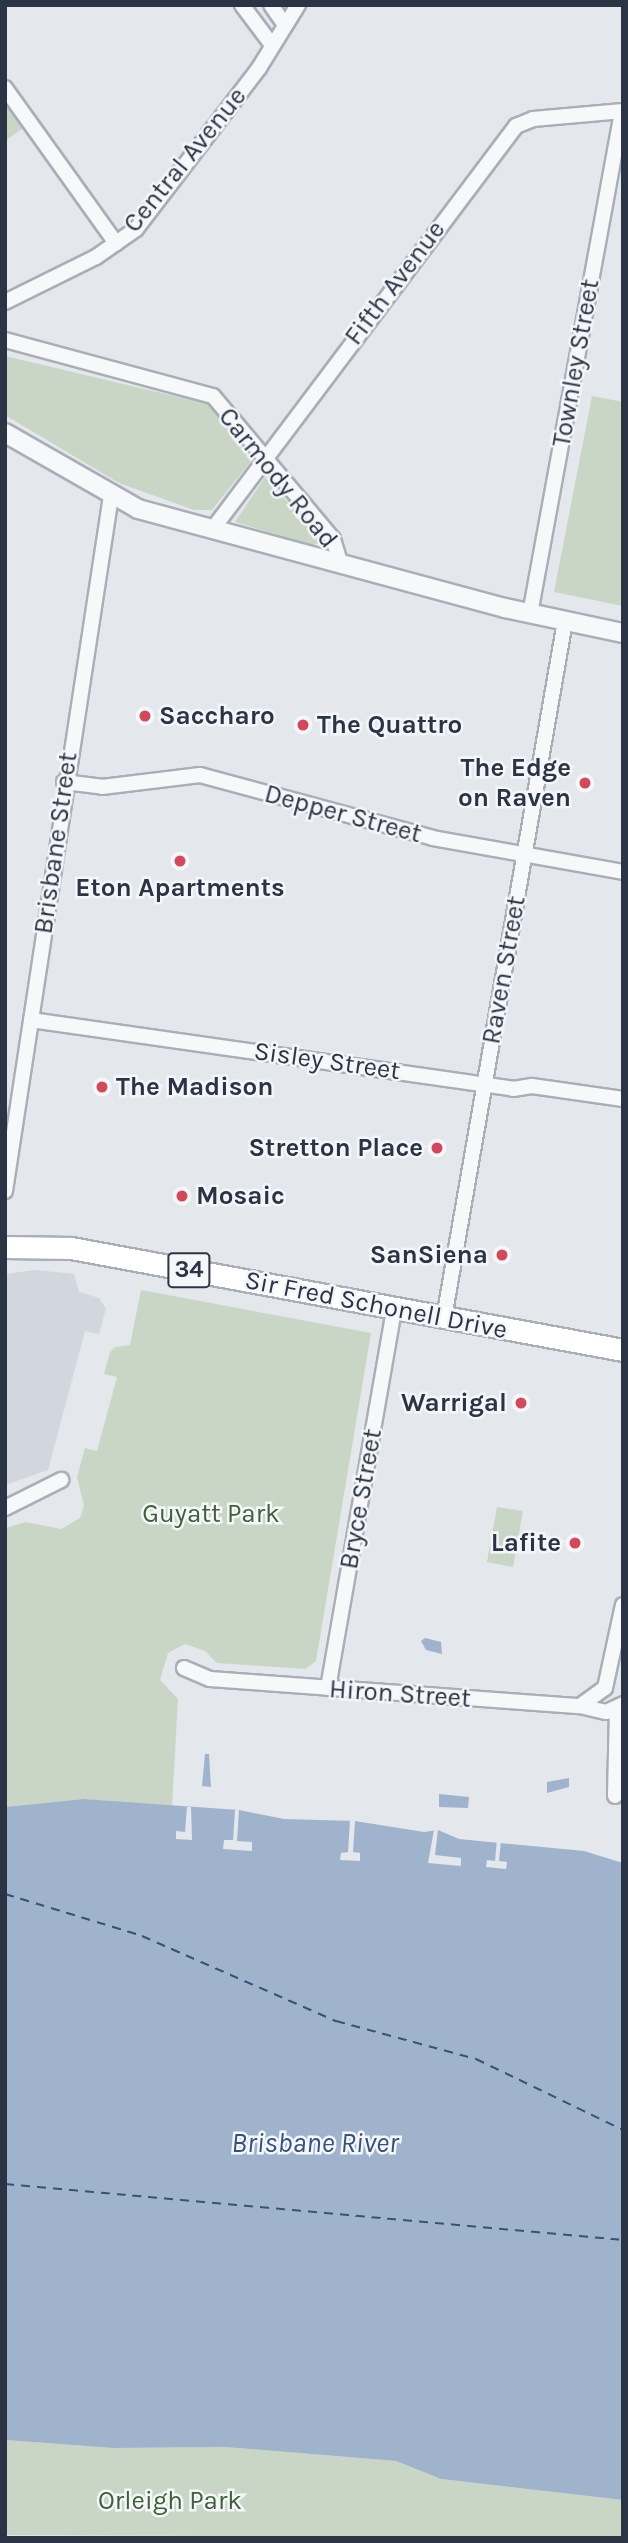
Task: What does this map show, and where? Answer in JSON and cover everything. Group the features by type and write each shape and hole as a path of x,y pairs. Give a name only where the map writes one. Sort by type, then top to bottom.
{"main road":[{"name":"Sir Fred Schonell Drive","path":"5,1247 71,1248 394,1310 623,1350"}],"street":[{"path":"242,5 272,44"},
{"path":"271,5 285,25"},
{"name":"Central Avenue","path":"5,302 116,243 151,211 298,5"},
{"path":"5,88 116,243"},
{"name":"Fifth Avenue","path":"212,530 262,458 516,126 533,119 623,111"},
{"name":"Townley Street","path":"530,614 623,111"},
{"name":"Carmody Road","path":"5,340 213,396 262,458 333,538 341,565"},
{"name":"Carmody Road","path":"5,433 111,496 138,509 530,614 623,633"},
{"name":"Brisbane Street","path":"5,1191 64,782 111,496"},
{"name":"Raven Street","path":"444,1318 565,621"},
{"name":"Depper Street","path":"64,782 102,787 200,775 433,838 623,872"},
{"name":"Sisley Street","path":"31,1020 484,1084 533,1086 623,1099"},
{"name":"Bryce Street","path":"328,1688 394,1310"},
{"path":"5,1508 61,1480"},
{"path":"580,1706 605,1688 623,1605"},
{"name":"Hiron Street","path":"184,1668 206,1679 580,1706 604,1712 620,1707"},
{"path":"615,1796 620,1707"}],"shaded area":[{"path":"35,1270 74,1274 79,1292 99,1298 106,1309 99,1334 85,1331 48,1470 5,1485 5,1274"}],"green space":[{"path":"5,100 23,128 5,141"},
{"path":"5,356 208,404 251,461 212,510 194,510 119,483 5,415"},
{"path":"592,396 623,402 623,606 554,592"},
{"path":"265,477 325,543 311,545 235,522"},
{"name":"Guyatt Park","path":"141,1290 371,1333 316,1661 305,1669 217,1663 205,1651 185,1644 168,1653 160,1680 178,1699 172,1807 83,1799 5,1807 5,1528 26,1522 61,1529 80,1518 84,1506 77,1477 85,1448 97,1451 117,1377 104,1374 110,1352 115,1347 130,1345"},
{"path":"497,1507 523,1511 513,1567 487,1562"},
{"name":"Orleigh Park","path":"5,2440 113,2448 225,2447 396,2461 441,2479 623,2500 623,2538 5,2535"}],"water":[{"path":"425,1638 441,1642 442,1654 426,1650 421,1641"},
{"path":"205,1754 209,1754 211,1787 202,1786"},
{"path":"569,1778 569,1787 547,1793 547,1782"},
{"path":"439,1794 469,1797 468,1808 439,1807"},
{"name":"Brisbane River","path":"83,1799 239,1810 284,1819 355,1821 424,1832 438,1830 459,1839 584,1851 623,1863 623,2500 441,2479 396,2461 225,2447 113,2448 5,2440 5,1807"}],"pier":[{"path":"187,1807 191,1807 192,1840 176,1839 176,1831 185,1832"},
{"path":"235,1810 239,1810 237,1841 252,1842 252,1851 223,1849 224,1840 233,1840"},
{"path":"350,1820 355,1821 353,1852 360,1853 360,1861 340,1860 341,1853 348,1852"},
{"path":"434,1830 438,1830 435,1855 461,1858 461,1866 428,1863"},
{"path":"497,1839 501,1840 499,1861 507,1862 506,1869 486,1867 487,1860 495,1861"}],"ferry route":[{"path":"5,1894 142,1936 336,2021 476,2059 623,2130"},
{"path":"5,2184 623,2240"}],"place":[{"name":"Saccharo","path":"145,716"},
{"name":"The Quattro","path":"303,725"},
{"name":"The Edge on Raven","path":"585,783"},
{"name":"Eton Apartments","path":"180,861"},
{"name":"The Madison","path":"102,1087"},
{"name":"Stretton Place","path":"437,1148"},
{"name":"Mosaic","path":"182,1196"},
{"name":"SanSiena","path":"502,1255"},
{"name":"Warrigal","path":"521,1403"},
{"name":"Lafite","path":"575,1543"}]}
